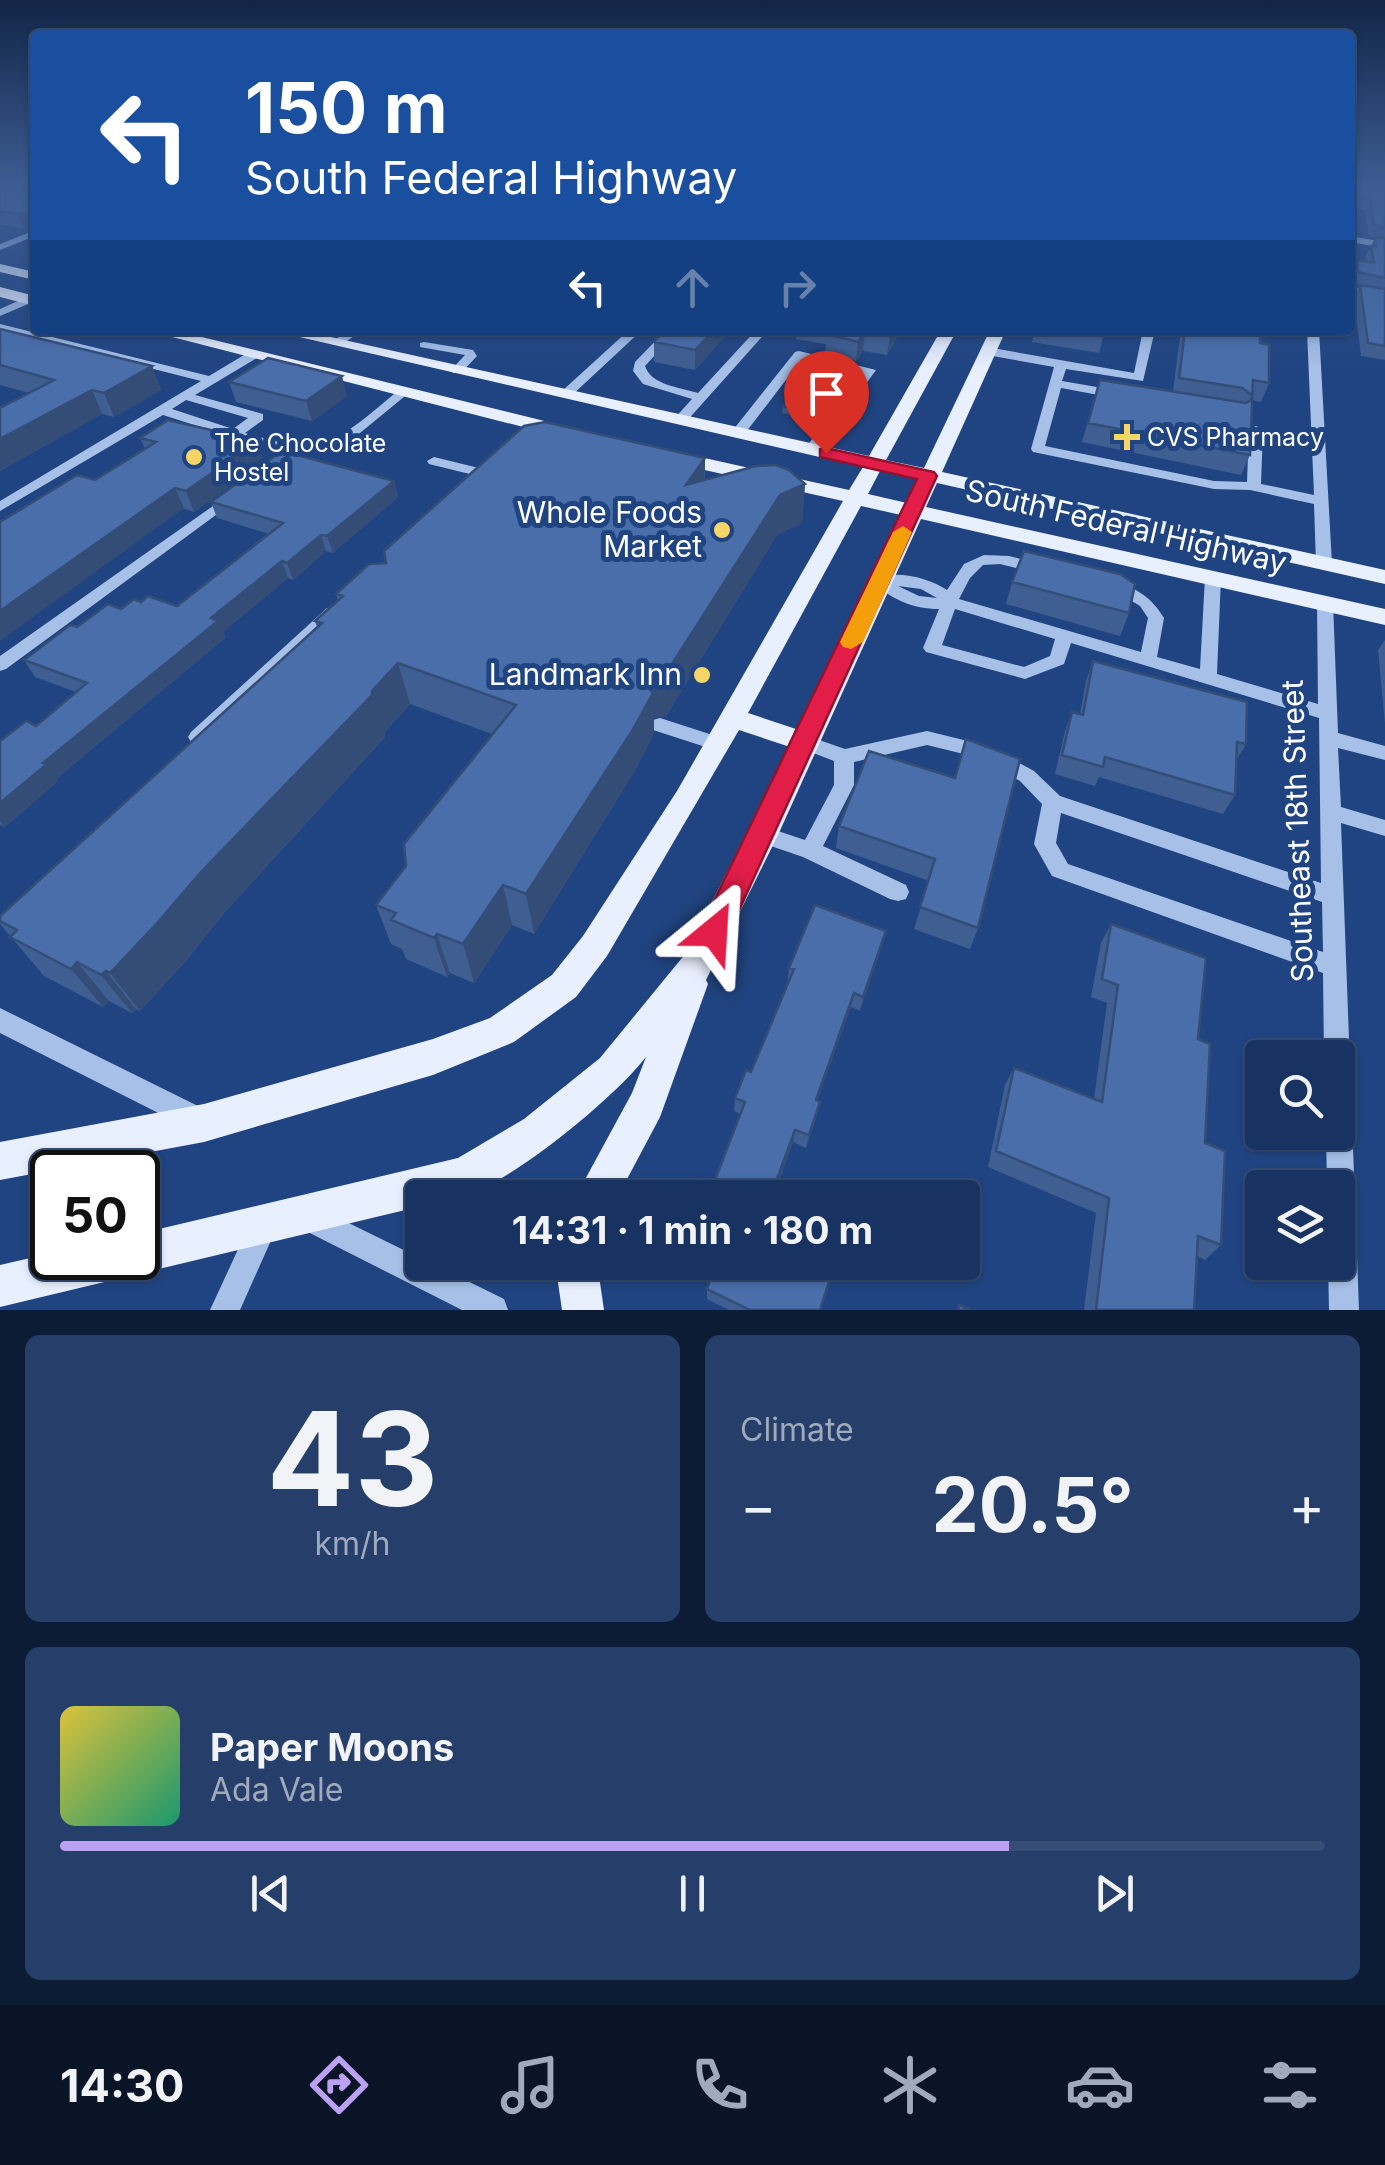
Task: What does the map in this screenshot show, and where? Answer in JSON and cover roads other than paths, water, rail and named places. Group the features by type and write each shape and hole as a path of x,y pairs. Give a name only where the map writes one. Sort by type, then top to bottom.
{"main road":[{"path":"0,268 30,275"},
{"path":"1,292 30,296"},
{"path":"173,335 404,392 528,430 592,438"},
{"name":"South Federal Highway","path":"306,335 1385,578"},
{"path":"0,1161 204,1122 433,1058 502,1030 564,986 595,946 725,731 946,335"},
{"path":"605,1180 646,1104 698,964 996,335"},
{"name":"South Federal Highway","path":"650,451 1385,616"},
{"path":"725,731 805,742"},
{"path":"160,1250 465,1176 537,1132 613,1070 698,964"},
{"path":"0,1286 30,1279"},
{"path":"579,1280 583,1310"}],"street":[{"path":"1355,291 1385,296"},
{"path":"0,313 30,298"},
{"path":"0,327 30,335"},
{"path":"32,335 211,380"},
{"path":"337,343 349,335"},
{"path":"566,394 631,335"},
{"path":"667,335 639,365 639,372 647,381 701,398"},
{"path":"680,420 758,335"},
{"path":"988,351 1139,378 1149,335"},
{"path":"1313,335 1324,564"},
{"path":"410,360 421,340 468,352 471,356 457,370"},
{"path":"0,508 253,355"},
{"path":"738,434 800,355 870,370 811,450"},
{"path":"1062,364 1038,449 1214,485 1253,486 1321,501"},
{"path":"1056,384 1127,396"},
{"path":"161,410 299,447 330,446 404,392"},
{"path":"184,396 258,417 237,432"},
{"path":"1253,486 1256,430"},
{"path":"0,666 299,447"},
{"path":"434,461 481,473"},
{"path":"1050,570 978,561 970,567 950,602 932,648 1025,673 1058,660 1064,636"},
{"path":"1208,678 1214,577"},
{"path":"880,581 901,597 932,606 950,602 1328,714"},
{"path":"1106,584 1146,602 1156,618 1148,660"},
{"path":"186,748 343,602"},
{"name":"Southeast 18th Street","path":"1325,603 1337,1040"},
{"path":"660,725 725,731"},
{"path":"805,742 844,757 927,738 981,751 1026,776 1054,802 1333,896"},
{"path":"1328,738 1385,753"},
{"path":"810,850 844,785 844,757"},
{"path":"1054,802 1045,844 1060,870 1335,967"},
{"path":"1330,812 1385,828"},
{"path":"762,835 810,850 898,892"},
{"path":"0,1020 204,1122"},
{"path":"1340,1150 1344,1310"},
{"path":"308,1217 493,1310"},
{"path":"225,1310 263,1227"}],"place":[{"name":"CVS Pharmacy","path":"1127,437"},
{"name":"The Chocolate Hostel","path":"194,457"},
{"name":"Whole Foods Market","path":"722,530"},
{"name":"Landmark Inn","path":"702,675"}]}
